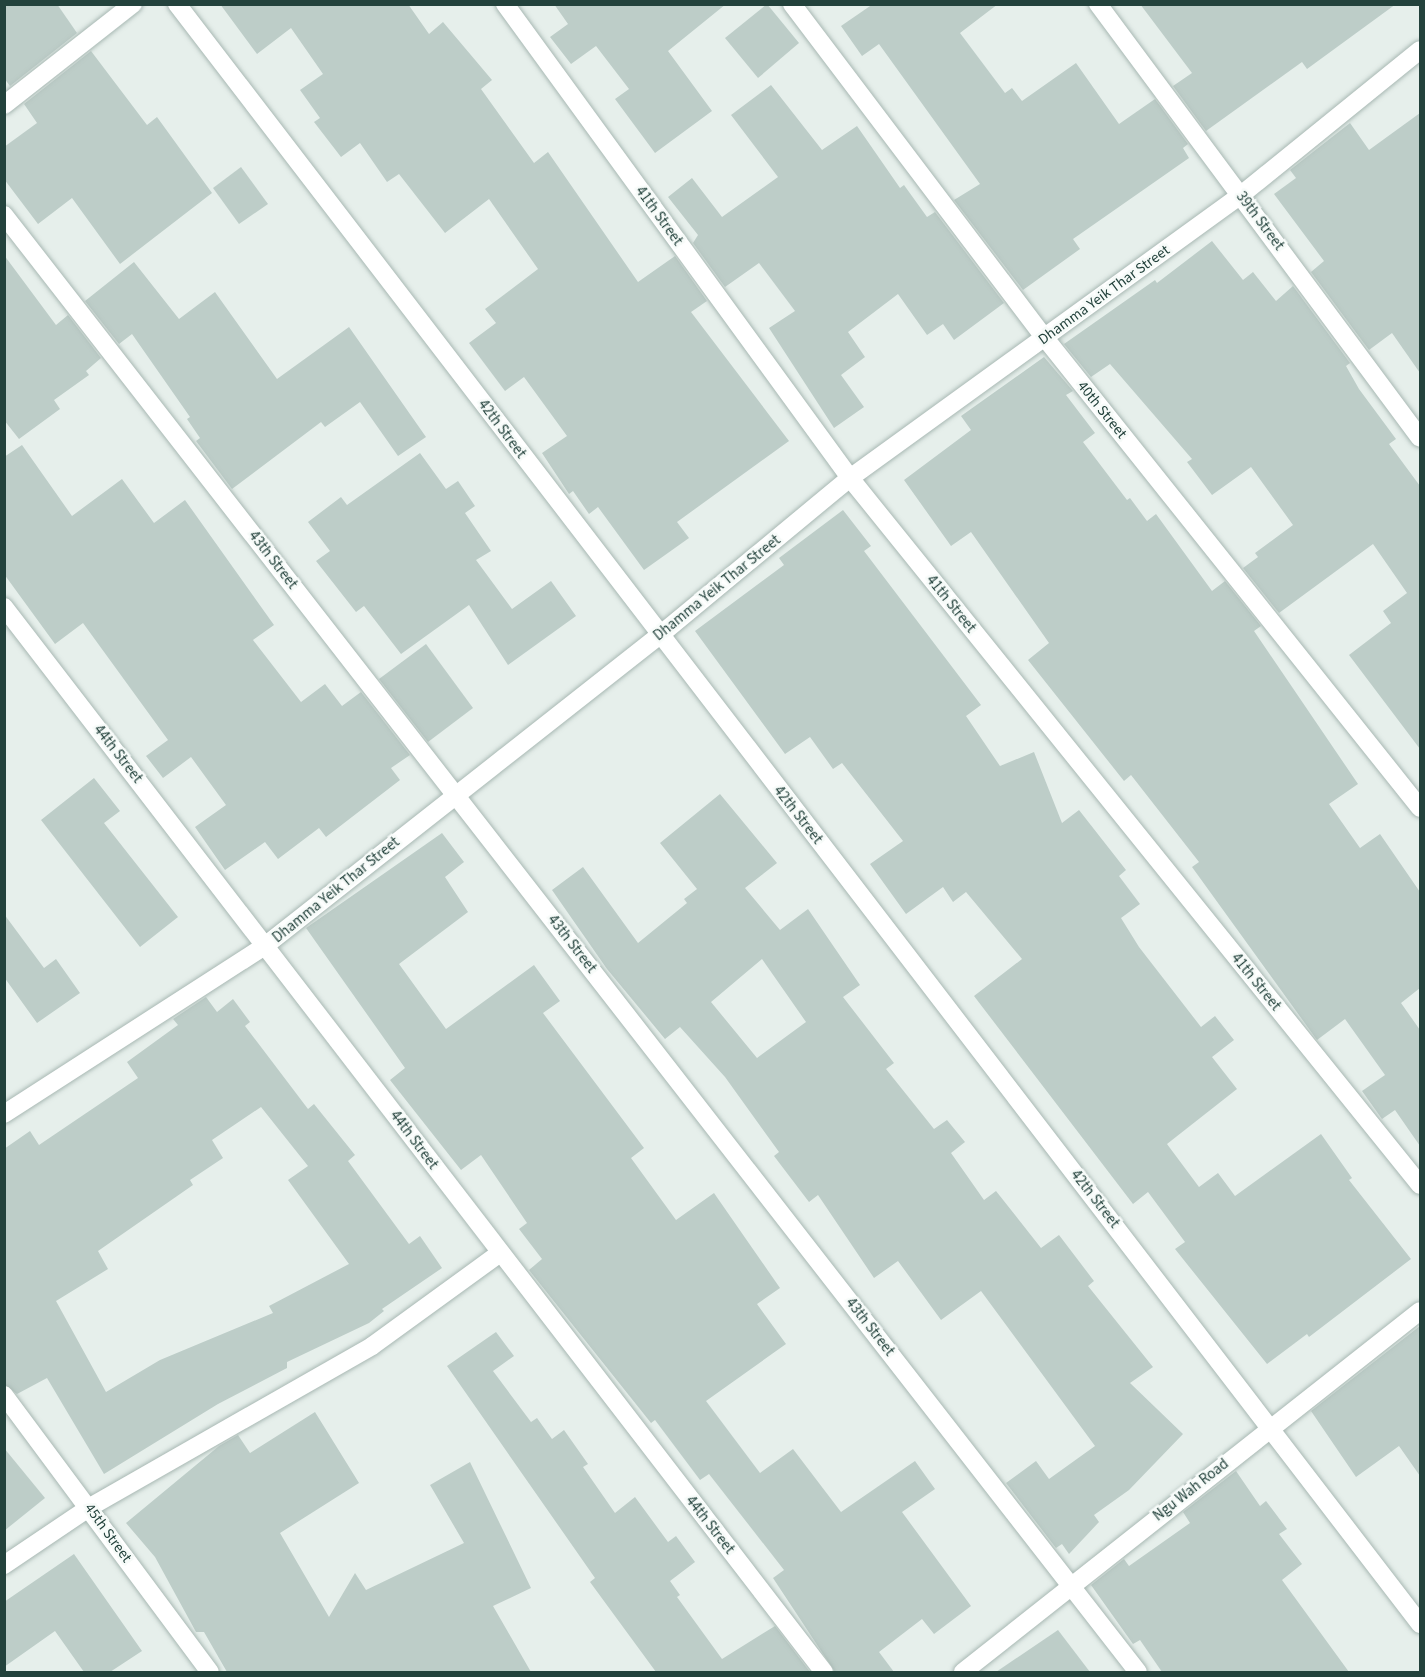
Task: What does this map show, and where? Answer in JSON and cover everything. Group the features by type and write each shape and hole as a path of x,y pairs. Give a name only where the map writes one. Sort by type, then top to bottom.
{"street":[{"path":"4,105 133,4"},
{"name":"42th Street","path":"177,4 1420,1624"},
{"name":"41th Street","path":"505,4 850,478 1420,1185"},
{"name":"40th Street","path":"792,4 1045,338 1420,808"},
{"name":"39th Street","path":"1098,4 1420,438"},
{"name":"Dhamma Yeik Thar Street","path":"4,1113 266,945 455,794 660,635 850,478 1241,195 1420,50"},
{"name":"43th Street","path":"4,215 1138,1672"},
{"name":"44th Street","path":"4,607 824,1672"},
{"path":"4,1565 90,1507 372,1346 500,1253"},
{"name":"Ngu Wah Road","path":"963,1672 1070,1584 1420,1311"},
{"name":"45th Street","path":"4,1395 90,1507 210,1672"}],"building":[{"path":"4,4 57,4 77,33 10,86 4,78"},
{"path":"220,4 408,4 429,34 443,22 492,80 481,89 534,163 548,152 638,282 675,256 707,301 691,312 789,441 677,522 689,538 644,570 598,507 589,514 573,491 569,494 542,453 567,436 524,377 505,391 469,343 496,323 485,309 538,269 489,199 445,233 399,174 387,182 360,143 341,157 314,122 320,118 300,90 323,74 291,28 257,54"},
{"path":"554,4 726,4 668,51 712,111 655,153 615,99 629,89 596,46 571,64 550,37 568,24"},
{"path":"767,4 799,43 758,78 725,38"},
{"path":"873,4 998,4 960,33 1005,93 1012,88 1022,101 1076,63 1119,124 1155,99 1188,144 1183,148 1189,158 1073,239 1080,249 1023,290 954,200 980,184 879,44 862,56 841,26"},
{"path":"1140,4 1396,4 1307,69 1302,62 1206,131 1173,86 1192,73"},
{"path":"91,51 147,125 157,117 212,193 120,264 72,198 38,224 4,179 4,147 37,123 24,104"},
{"path":"771,85 822,150 857,126 900,188 904,185 927,217 935,212 1004,303 954,340 943,324 927,335 898,294 848,332 865,357 841,375 864,407 834,428 769,328 795,311 759,263 725,287 693,243 698,235 668,197 692,178 722,217 778,177 731,115"},
{"path":"1420,113 1420,373 1392,333 1369,350 1311,272 1324,261 1274,194 1296,178 1290,170 1350,123 1369,150"},
{"path":"241,167 268,204 239,224 213,188"},
{"path":"1212,241 1243,280 1253,272 1276,301 1293,286 1350,363 1346,366 1359,389 1396,439 1389,444 1420,486 1420,749 1349,655 1391,623 1383,611 1407,593 1373,544 1279,613 1243,568 1258,557 1255,553 1293,525 1251,467 1212,495 1187,462 1192,459 1110,364 1091,377 1064,344 1155,280 1157,283"},
{"path":"4,255 56,325 68,315 101,358 86,371 89,375 54,400 60,409 19,439 4,420"},
{"path":"134,262 179,319 215,292 277,379 349,327 426,437 398,456 360,402 325,427 321,422 232,489 196,441 200,438 187,419 190,417 132,334 119,344 85,301"},
{"path":"1044,357 1073,391 1066,395 1095,433 1083,442 1127,500 1130,498 1147,521 1156,514 1212,591 1225,581 1261,626 1254,631 1358,784 1329,804 1360,848 1380,834 1420,892 1420,988 1401,1003 1420,1030 1420,1146 1395,1110 1382,1119 1362,1091 1385,1075 1345,1019 1317,1040 1192,867 1199,862 1131,775 1124,781 1028,660 1049,643 971,532 951,546 904,480 971,430 961,416"},
{"path":"22,445 72,516 122,479 154,523 185,500 274,625 253,640 301,702 325,684 342,706 361,692 410,755 391,768 400,780 326,837 319,828 278,859 265,842 225,870 195,827 226,805 191,757 163,778 146,756 168,740 83,623 55,644 4,574 4,457"},
{"path":"420,453 446,489 458,481 475,506 465,513 491,551 476,560 512,609 551,581 576,616 508,665 469,605 401,654 364,606 356,612 316,561 330,551 308,522 341,497 347,505"},
{"path":"843,510 871,546 864,551 981,705 966,716 1000,766 1034,752 1062,823 1079,810 1126,870 1119,876 1140,904 1121,918 1139,947 1201,1027 1215,1016 1234,1040 1212,1057 1237,1089 1167,1144 1199,1187 1218,1173 1235,1196 1321,1134 1352,1178 1349,1180 1411,1259 1309,1337 1307,1334 1267,1364 1175,1249 1185,1242 1148,1192 1133,1204 974,996 1022,959 966,892 953,902 943,887 906,914 870,864 903,841 842,763 833,769 810,737 785,754 695,631 784,565 779,558"},
{"path":"426,644 473,708 428,742 379,679"},
{"path":"94,778 120,811 104,823 178,917 140,947 41,820"},
{"path":"720,794 777,863 745,888 780,930 808,909 860,985 843,997 894,1063 886,1069 934,1129 947,1120 965,1142 951,1153 984,1200 996,1191 1041,1248 1059,1235 1094,1281 1088,1286 1153,1367 1130,1383 1183,1434 1129,1490 1094,1515 1099,1522 1069,1554 1062,1544 1056,1548 1006,1483 1036,1461 1049,1479 1095,1446 981,1291 941,1320 898,1261 874,1278 818,1195 809,1202 774,1156 779,1152 725,1077 680,1027 665,1039 607,969 552,890 583,867 638,943 687,903 684,899 697,889 660,843","holes":["762,959 806,1022 757,1058 711,1002"]},
{"path":"442,833 464,862 445,877 468,912 399,964 446,1029 534,965 560,1001 543,1013 644,1148 631,1158 676,1220 714,1193 780,1288 757,1304 786,1344 706,1401 760,1473 793,1449 841,1512 915,1461 935,1489 902,1512 971,1606 934,1634 922,1619 879,1652 894,1672 835,1672 773,1578 784,1570 709,1474 700,1480 655,1420 651,1423 529,1270 542,1259 519,1229 527,1223 481,1155 461,1170 390,1080 405,1068 306,928"},
{"path":"4,914 44,968 56,959 80,993 37,1023 4,977"},
{"path":"206,997 217,1012 233,999 250,1022 245,1026 308,1109 314,1104 355,1155 348,1161 409,1244 420,1236 442,1268 382,1309 384,1311 369,1323 287,1362 287,1368 218,1404 104,1474 47,1378 17,1394 4,1384 4,1149 30,1131 39,1145 138,1078 127,1062 178,1025 173,1019","holes":["261,1107 308,1166 288,1180 349,1264 269,1306 273,1313 160,1360 106,1392 56,1301 108,1269 98,1251 193,1185 190,1180 223,1158 212,1140"]},
{"path":"1420,1326 1420,1476 1399,1446 1356,1477 1311,1411"},
{"path":"496,1332 514,1356 493,1371 531,1422 537,1418 552,1439 564,1430 588,1464 583,1467 615,1513 635,1497 668,1542 676,1536 695,1562 670,1581 680,1595 677,1597 722,1659 775,1626 810,1672 656,1672 590,1582 595,1578 447,1366"},
{"path":"315,1412 359,1483 280,1533 329,1617 355,1573 366,1590 464,1543 430,1485 470,1462 531,1588 493,1606 531,1672 227,1672 204,1632 196,1632 155,1557 126,1523 219,1446 238,1435 250,1453"},
{"path":"4,1448 45,1498 4,1531"},
{"path":"1236,1471 1260,1506 1266,1501 1287,1529 1279,1534 1302,1564 1282,1580 1349,1672 1162,1672 1140,1640 1133,1644 1091,1585 1124,1559 1129,1566 1190,1523 1183,1512"},
{"path":"74,1554 142,1651 110,1672 84,1672 55,1631 4,1667 4,1602"},
{"path":"1058,1630 1090,1672 996,1672"}]}
